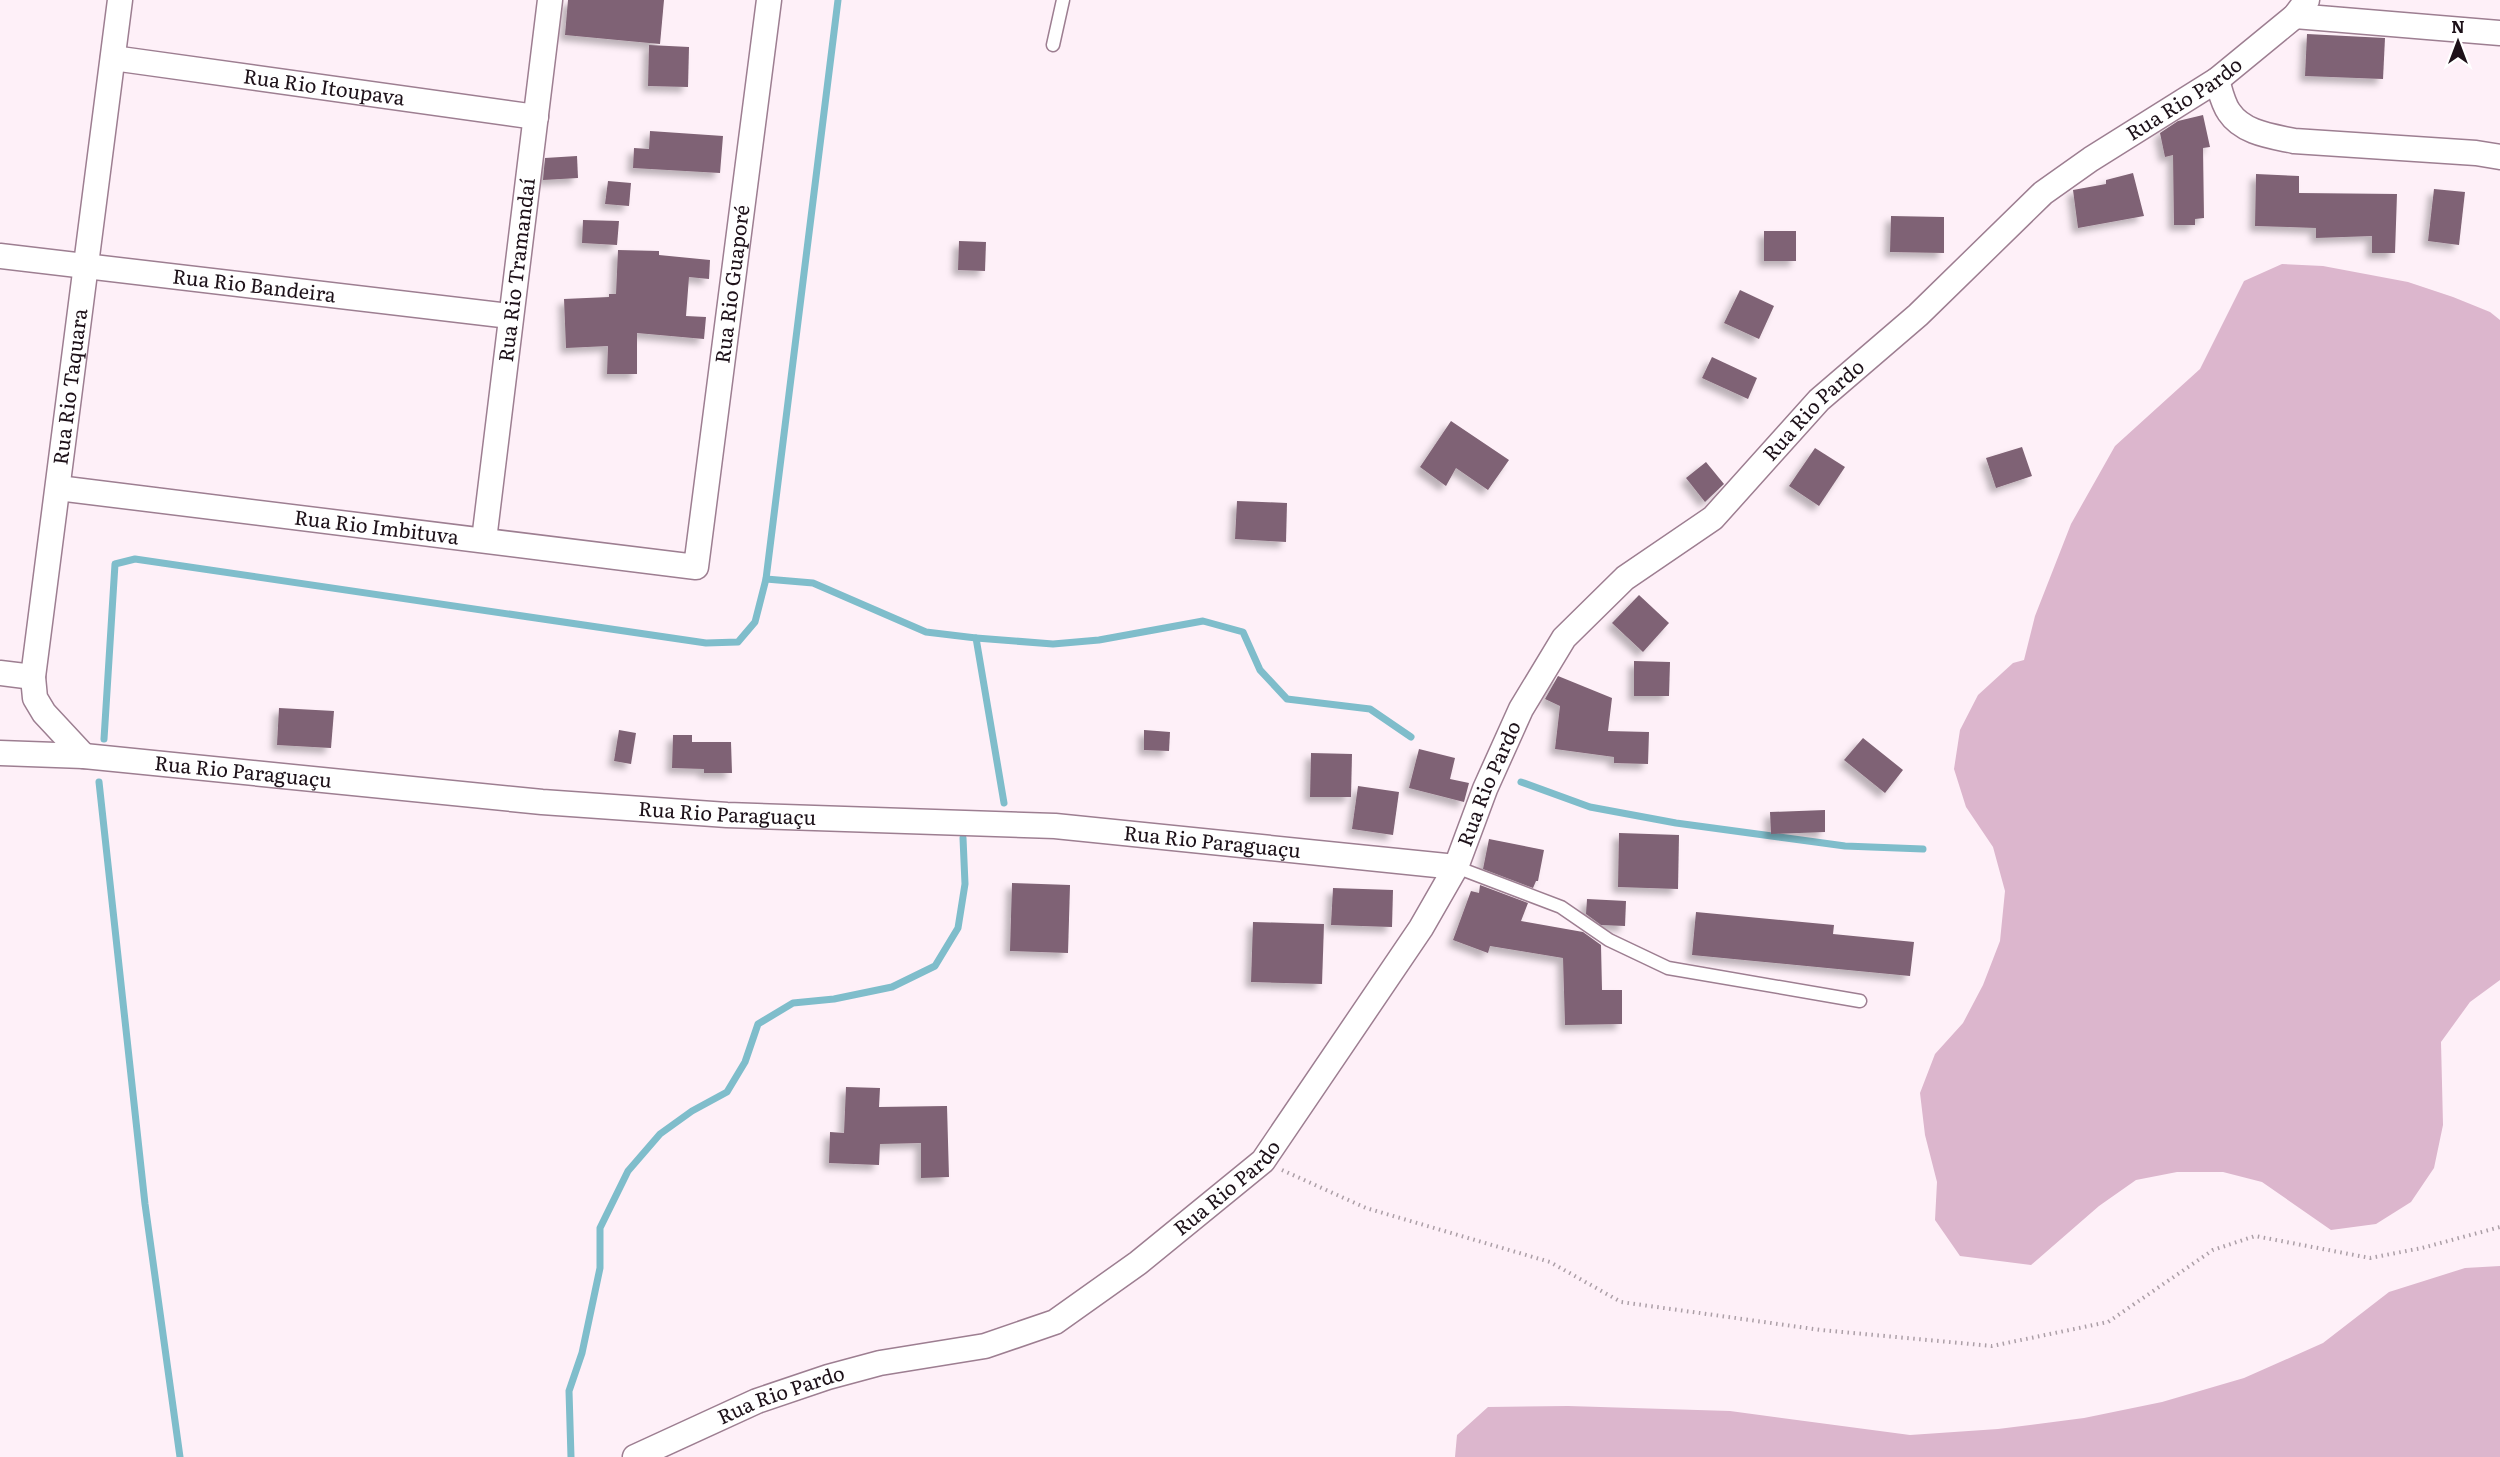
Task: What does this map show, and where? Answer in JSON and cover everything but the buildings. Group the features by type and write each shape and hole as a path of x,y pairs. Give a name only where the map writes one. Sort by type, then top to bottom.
{"street":[{"name":"Rua Rio Taquara","path":"84,756 44,713 35,698 33,677 120,0"},
{"name":"Rua Rio Tramandaí","path":"484,540 550,0"},
{"name":"Rua Rio Guaporé","path":"696,567 769,0"},
{"path":"2301,8 2500,33"},
{"name":"Rua Rio Pardo","path":"635,1457 757,1401 828,1377 880,1363 985,1346 1055,1322 1138,1263 1263,1161 1421,928 1456,867 1485,789 1521,709 1564,638 1625,578 1713,518 1819,400 1918,315 2043,193 2091,159 2217,80 2301,8"},
{"name":"Rua Rio Itoupava","path":"113,58 536,117"},
{"path":"2217,80 2228,112 2244,126 2268,135 2294,141 2476,153 2500,157"},
{"name":"Rua Rio Bandeira","path":"0,256 510,316"},
{"name":"Rua Rio Imbituva","path":"58,488 696,567"},
{"path":"0,673 33,677"},
{"name":"Rua Rio Paraguaçu","path":"0,753 84,756 542,802 728,815 1055,826 1456,867"}],"lane":[{"path":"1053,45 1063,0"},
{"path":"1456,867 1561,907 1609,940 1668,968 1860,1002"}],"path":[{"path":"1263,1161 1366,1208 1550,1262 1620,1302 1821,1330 1992,1346 2108,1322 2213,1250 2255,1236 2370,1258 2422,1248 2500,1227"}],"shaded area":[{"path":"2282,264 2323,266 2408,282 2490,312 2500,320 2500,980 2470,1002 2441,1042 2443,1125 2434,1168 2411,1202 2376,1224 2331,1230 2262,1182 2223,1172 2177,1172 2136,1180 2099,1206 2031,1265 1960,1256 1935,1220 1937,1182 1925,1135 1920,1093 1935,1054 1963,1023 1983,985 2000,941 2005,891 1993,847 1966,807 1954,769 1960,730 1978,695 2013,663 2024,660 2035,616 2071,524 2115,446 2200,369 2244,281"},
{"path":"2500,1266 2500,1457 1455,1457 1457,1435 1488,1407 1568,1406 1730,1411 1910,1435 1998,1429 2084,1418 2162,1402 2244,1378 2323,1343 2389,1292 2465,1268"}],"waterway":[{"path":"104,739 115,564 135,559 706,643 738,642 755,622 766,579 838,0"},
{"path":"766,579 813,583 926,632 976,638 1004,803"},
{"path":"976,638 1053,644 1099,640 1203,621 1243,632 1260,670 1287,699 1370,709 1411,737"},
{"path":"99,782 145,1204 180,1457"},
{"path":"1521,782 1590,807 1676,823 1845,846 1923,849"},
{"path":"571,1457 569,1391 582,1353 600,1268 600,1228 628,1171 660,1134 692,1111 727,1092 745,1062 758,1024 793,1003 834,999 892,987 935,966 958,928 965,884 963,838"}]}
